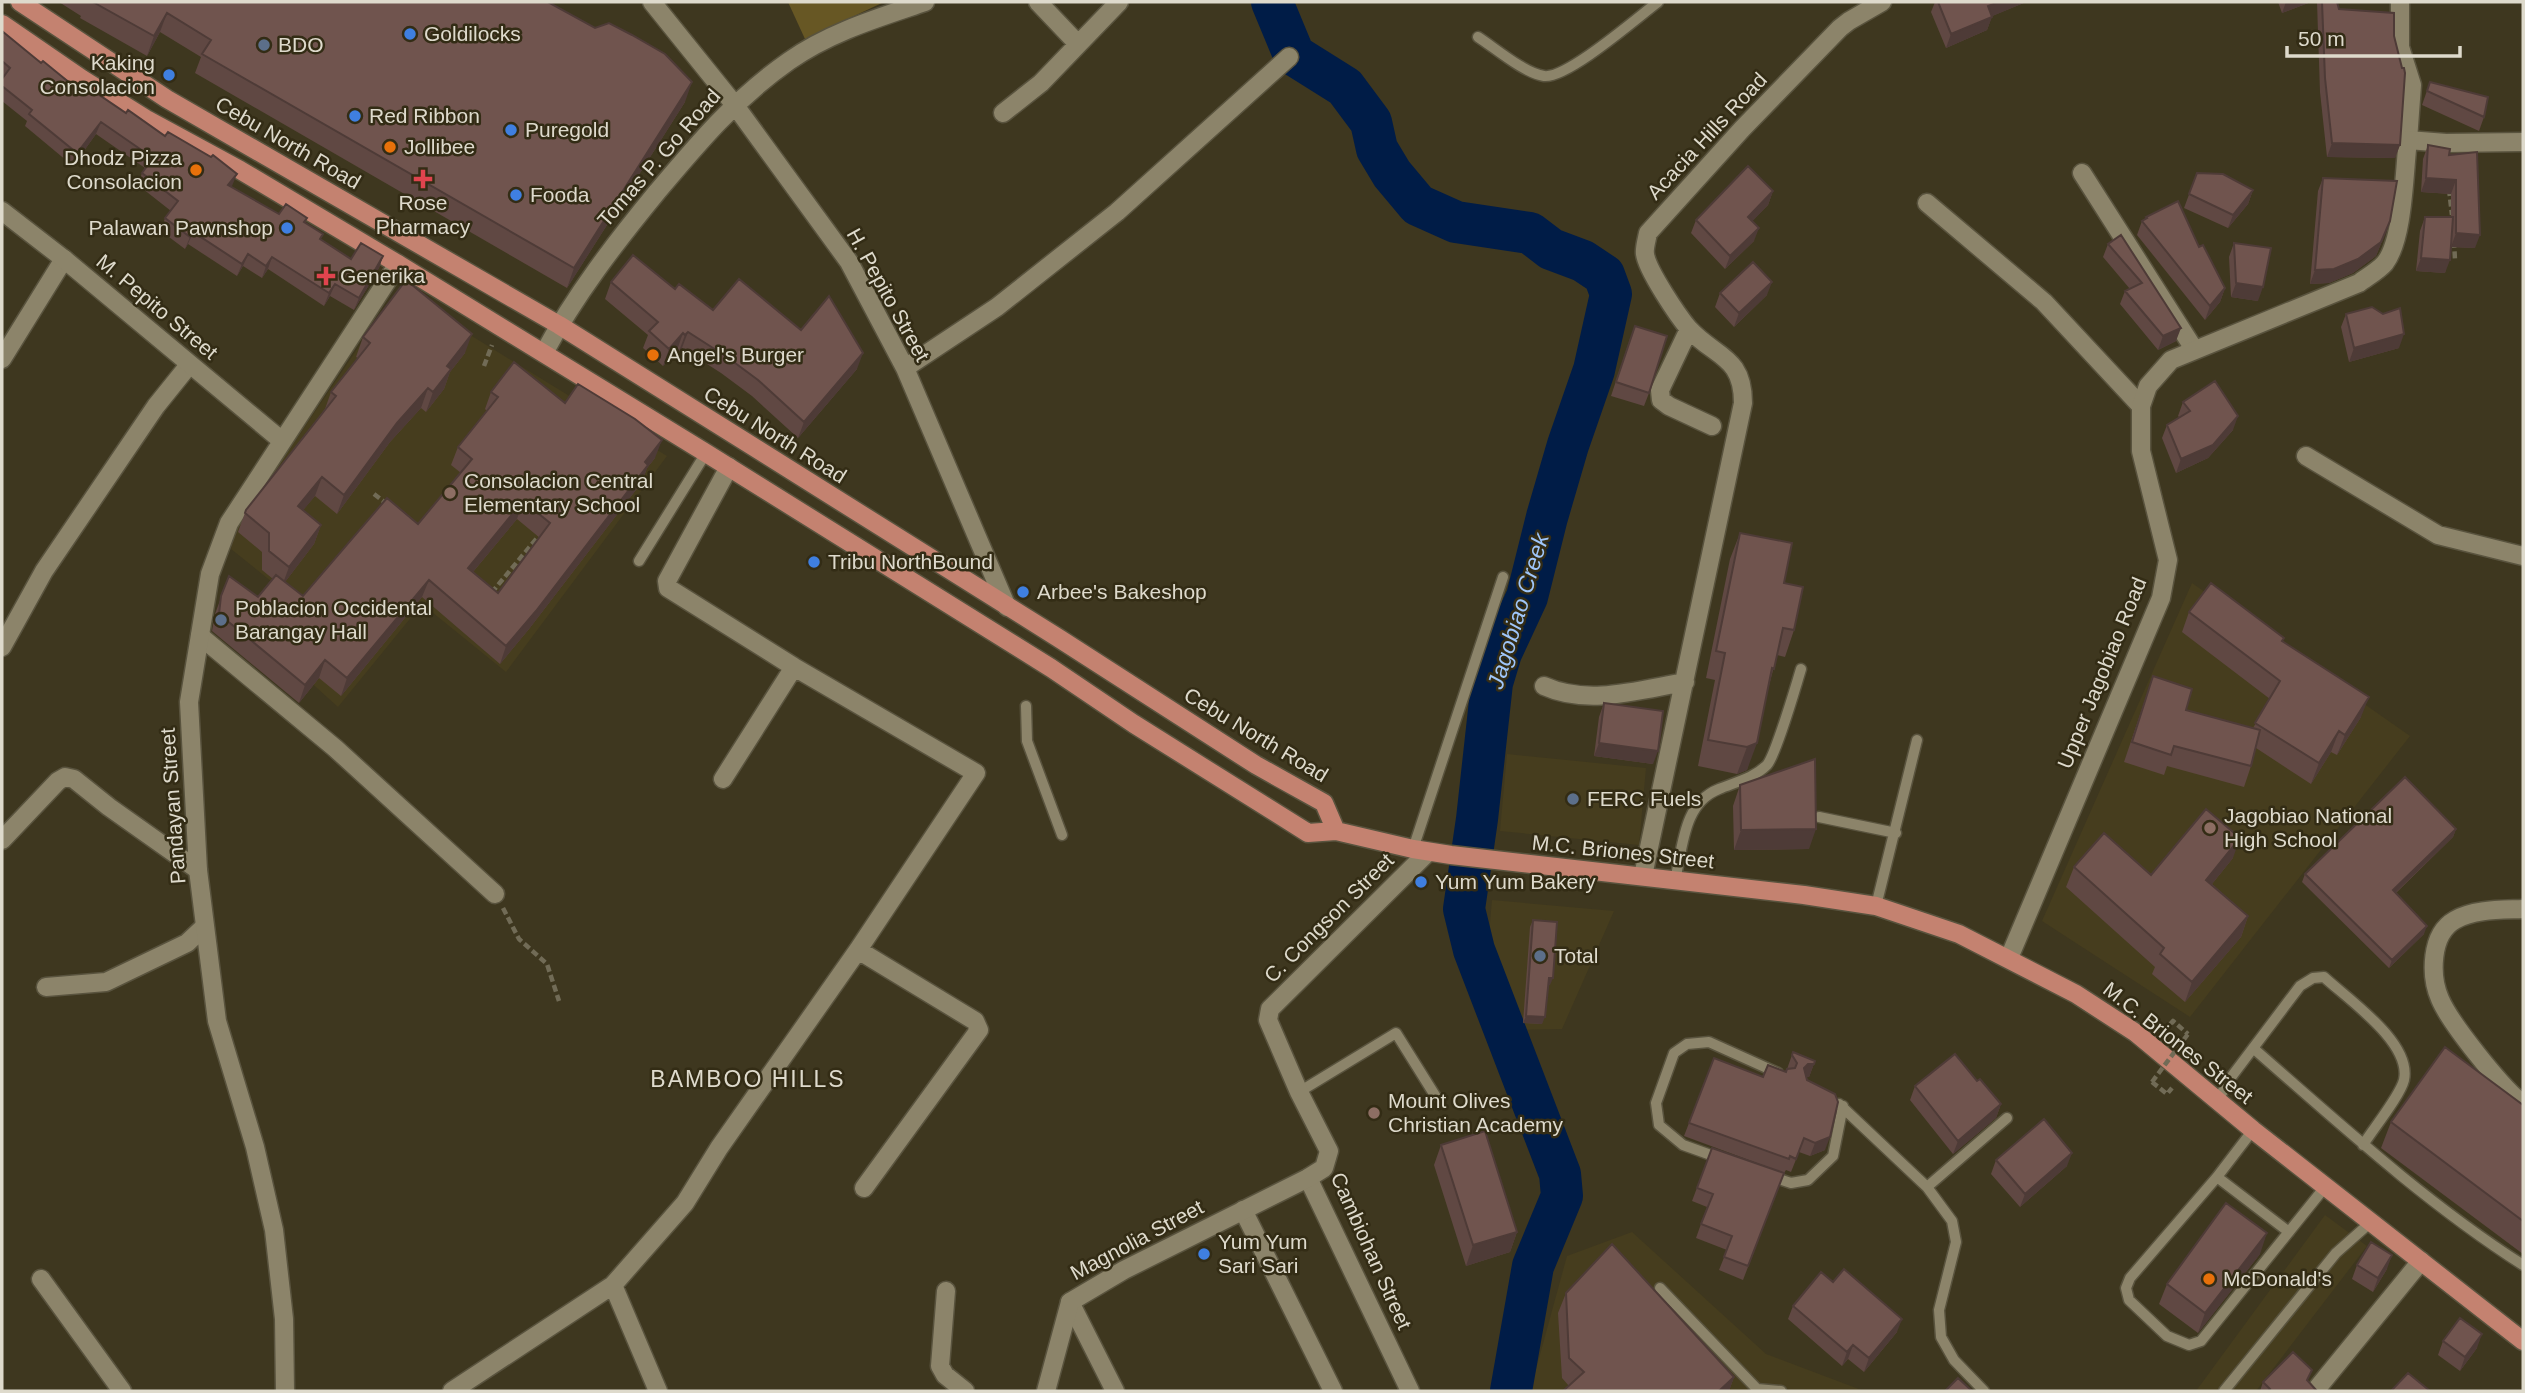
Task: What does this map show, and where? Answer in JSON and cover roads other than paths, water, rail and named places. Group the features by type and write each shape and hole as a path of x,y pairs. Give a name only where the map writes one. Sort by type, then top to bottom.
{"main road":[{"name":"Cebu North Road","path":"20,2 167,99 559,325 1256,765 1324,803 1336,831"},
{"path":"2,24 135,112 398,264 729,467 1051,668 1134,724 1308,833 1336,831"},
{"name":"M.C. Briones Street","path":"1336,831 1421,850 1486,860 1643,876 1876,906 1959,934 2076,994 2136,1033 2253,1130 2523,1341"}],"street":[{"name":"H. Pepito Street","path":"652,2 734,104 849,262 905,368 1007,607"},
{"name":"Tomas P. Go Road","path":"544,353 559,325 616,242 734,104 790,60 850,27 925,2"},
{"path":"1038,2 1077,43"},
{"path":"1003,113 1041,83 1119,2"},
{"name":"Acacia Hills Road","path":"1643,876 1743,403 1743,383 1732,365 1689,329 1652,274 1645,254 1648,233 1742,129 1840,29 1882,2"},
{"name":"Upper Jagobiao Road","path":"2009,958 2161,598 2168,560 2141,451 2141,406 2148,386 2171,360 2359,283 2385,263 2394,242 2400,216 2412,85 2400,47 2400,2"},
{"path":"905,368 997,307 1117,212 1289,57"},
{"path":"2408,140 2446,143 2523,142"},
{"path":"2082,173 2194,349"},
{"path":"1927,203 2044,302 2141,406"},
{"name":"M. Pepito Street","path":"2,211 64,259 281,440"},
{"path":"2,359 64,259"},
{"name":"Pandayan Street","path":"285,1391 284,1319 274,1230 255,1147 217,1021 198,870 189,702 210,574 229,523 398,264"},
{"path":"1689,329 1660,390 1661,400 1712,426"},
{"path":"2,647 44,570 156,406 189,365"},
{"path":"2305,456 2438,535 2523,556"},
{"path":"452,1391 613,1285 685,1203 741,1115 858,950 976,773 794,667 668,588 667,581 729,467"},
{"path":"200,636 335,748 495,894"},
{"path":"723,779 794,667"},
{"path":"1544,686 1580,697 1685,682"},
{"path":"2,840 58,781 65,777 74,779 198,870"},
{"name":"C. Congson Street","path":"1268,1020 1270,1009 1421,850"},
{"path":"2523,909 2469,914 2452,922 2442,935 2434,953 2434,974 2440,999 2453,1019 2479,1055 2523,1104"},
{"path":"46,987 106,982 187,943 204,927"},
{"path":"858,950 975,1021 979,1030 863,1188"},
{"name":"Cambiohan Street","path":"1268,1020 1299,1092 1329,1151 1324,1168 1308,1178 1410,1391"},
{"name":"Magnolia Street","path":"1046,1391 1070,1302 1124,1269 1308,1178"},
{"path":"1243,1210 1333,1391"},
{"path":"2315,1391 2421,1261"},
{"path":"41,1279 122,1391"},
{"path":"613,1285 658,1391"},
{"path":"946,1292 940,1366 945,1375 965,1391"},
{"path":"1070,1302 1115,1391"}],"lane":[{"path":"1478,37 1530,70 1543,76 1550,75 1582,60 1658,2"},
{"path":"639,561 706,453"},
{"path":"1421,850 1503,577"},
{"path":"1675,880 1685,833 1695,805 1716,790 1752,777 1769,763 1801,669"},
{"path":"1026,706 1027,741 1062,835"},
{"path":"1876,906 1917,740"},
{"path":"1819,817 1896,833"},
{"path":"2218,1100 2229,1080 2300,986 2313,978 2324,977 2389,1036 2404,1062 2403,1082 2363,1144"},
{"path":"1299,1092 1396,1033 1436,1097"},
{"path":"1731,1162 1684,1145 1659,1125 1656,1103 1674,1053 1687,1044 1709,1042 1785,1076"},
{"path":"2253,1048 2363,1144 2486,1241 2523,1265"},
{"path":"1755,1171 1791,1183 1808,1180 1833,1156 1838,1103 1927,1187 1952,1221 1956,1241 1939,1310 1941,1337 1954,1360 1984,1391"},
{"path":"1927,1187 2007,1118"},
{"path":"2253,1130 2217,1177 2130,1278 2126,1288 2129,1300 2167,1336 2189,1345 2201,1341 2325,1187"},
{"path":"2217,1177 2289,1232"},
{"path":"2224,1391 2336,1253 2371,1222"},
{"path":"1660,1288 1756,1390 1781,1391"}],"waterway":[{"name":"Jagobiao Creek","path":"1272,2 1294,55 1345,87 1371,122 1377,149 1392,174 1418,205 1456,222 1530,233 1551,249 1583,261 1604,275 1611,294 1594,370 1568,445 1527,597 1501,653 1492,683 1464,909 1474,950 1560,1174 1562,1196 1533,1266 1511,1391"}],"place":[{"name":"Goldilocks","path":"410,34"},
{"name":"BDO","path":"264,45"},
{"name":"Kaking Consolacion","path":"169,75"},
{"name":"Red Ribbon","path":"355,116"},
{"name":"Puregold","path":"511,130"},
{"name":"Jollibee","path":"390,147"},
{"name":"Dhodz Pizza Consolacion","path":"196,170"},
{"name":"Rose Pharmacy","path":"423,179"},
{"name":"Fooda","path":"516,195"},
{"name":"Palawan Pawnshop","path":"287,228"},
{"name":"Generika","path":"326,276"},
{"name":"Angel's Burger","path":"653,355"},
{"name":"Consolacion Central Elementary School","path":"450,493"},
{"name":"Tribu NorthBound","path":"814,562"},
{"name":"Arbee's Bakeshop","path":"1023,592"},
{"name":"Poblacion Occidental Barangay Hall","path":"221,620"},
{"name":"FERC Fuels","path":"1573,799"},
{"name":"Jagobiao National High School","path":"2210,828"},
{"name":"Yum Yum Bakery","path":"1421,882"},
{"name":"Total","path":"1540,956"},
{"name":"Mount Olives Christian Academy","path":"1374,1113"},
{"name":"Yum Yum Sari Sari","path":"1204,1254"},
{"name":"McDonald's","path":"2209,1279"}],"district":[{"name":"BAMBOO HILLS","path":"748,1079"}]}
